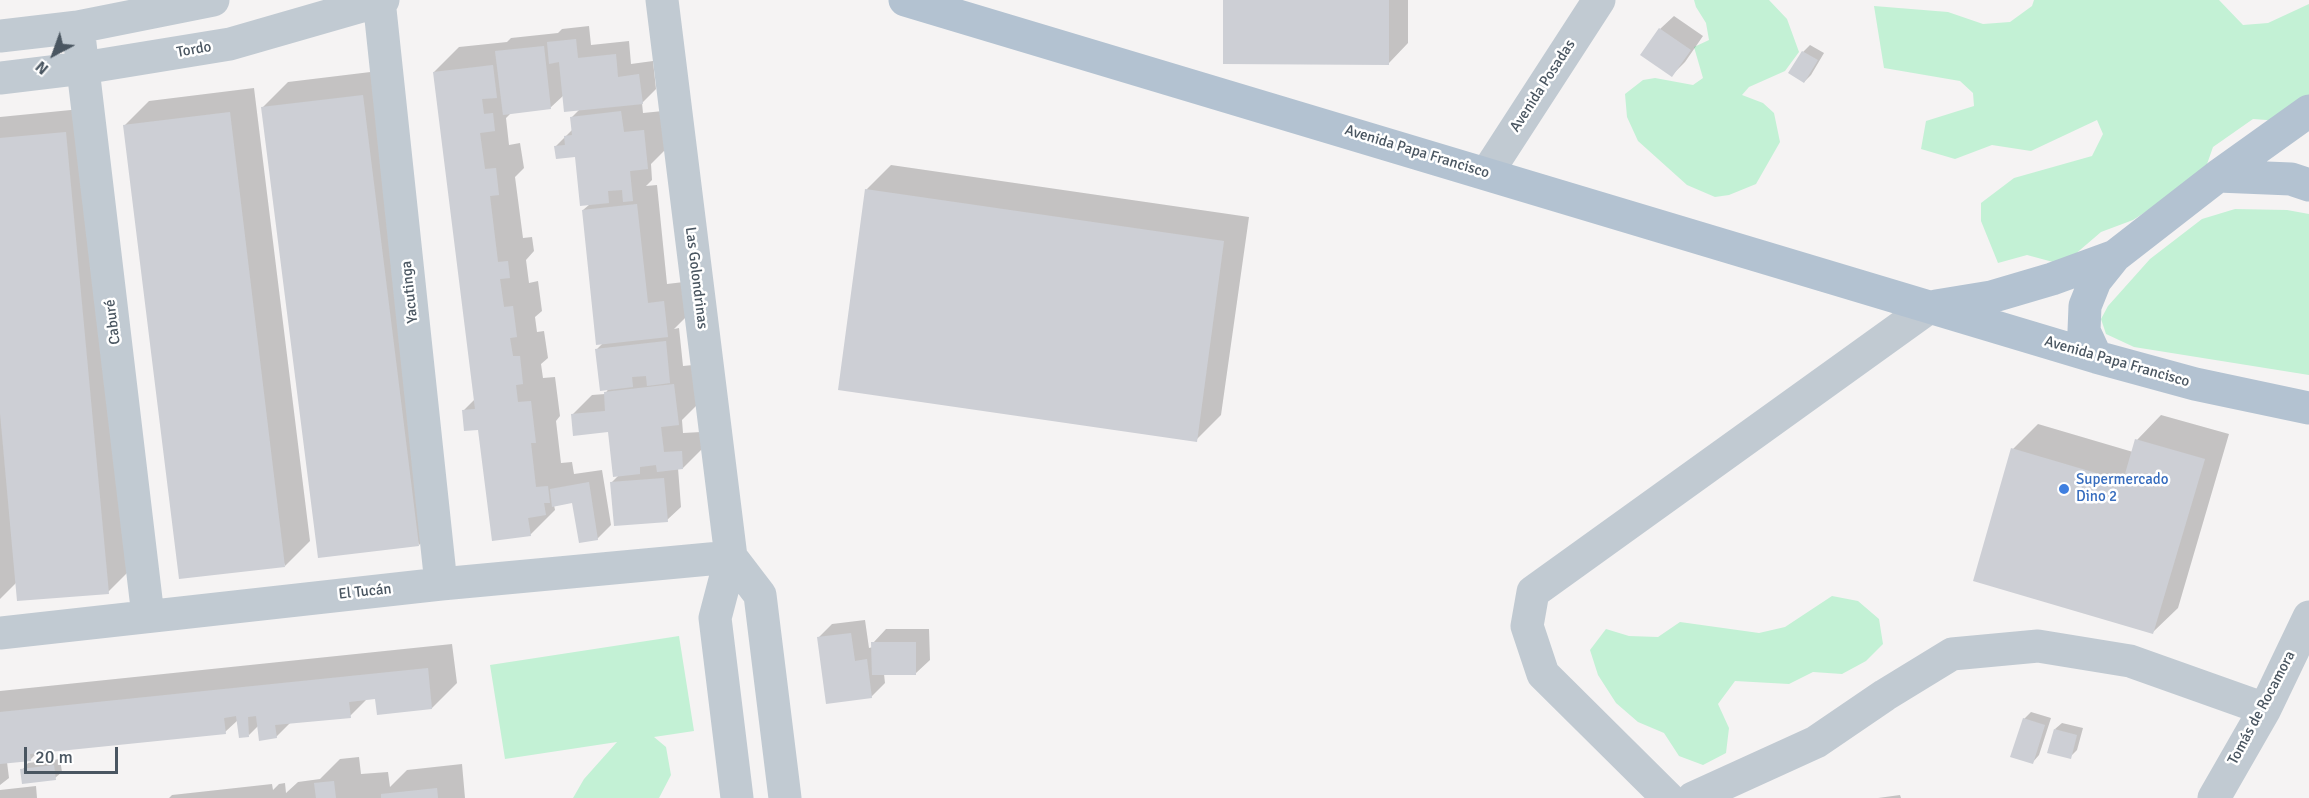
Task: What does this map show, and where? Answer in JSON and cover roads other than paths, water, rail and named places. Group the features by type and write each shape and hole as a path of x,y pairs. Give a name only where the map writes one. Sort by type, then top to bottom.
{"main road":[{"name":"Avenida Papa Francisco","path":"905,0 2096,357 2195,384 2309,408"},
{"name":"Avenida Papa Francisco","path":"1928,308 1991,297 2052,279 2115,256 2218,176 2309,111"},
{"path":"2218,176 2291,179 2309,185"},
{"path":"2096,357 2084,331 2085,306 2095,281 2115,256"}],"street":[{"path":"0,36 78,27 213,0"},
{"name":"Tordo","path":"0,78 83,68 230,44 381,0"},
{"name":"Yacutinga","path":"381,0 441,584"},
{"name":"Las Golondrinas","path":"662,0 731,557 715,618 737,798"},
{"name":"Avenida Posadas","path":"1487,173 1599,0"},
{"name":"Caburé","path":"78,27 148,616"},
{"path":"1668,798 1543,674 1527,626 1533,592 1928,308"},
{"path":"731,557 760,595 785,798"},
{"name":"El Tucán","path":"0,633 441,584 731,557"},
{"name":"Tomás de Rocamora","path":"2214,798 2265,709 2309,617"},
{"path":"1693,798 1816,742 1885,695 1952,654 2038,646 2130,661 2265,709"}],"place":[{"name":"Supermercado Dino 2","path":"2064,489"}]}
